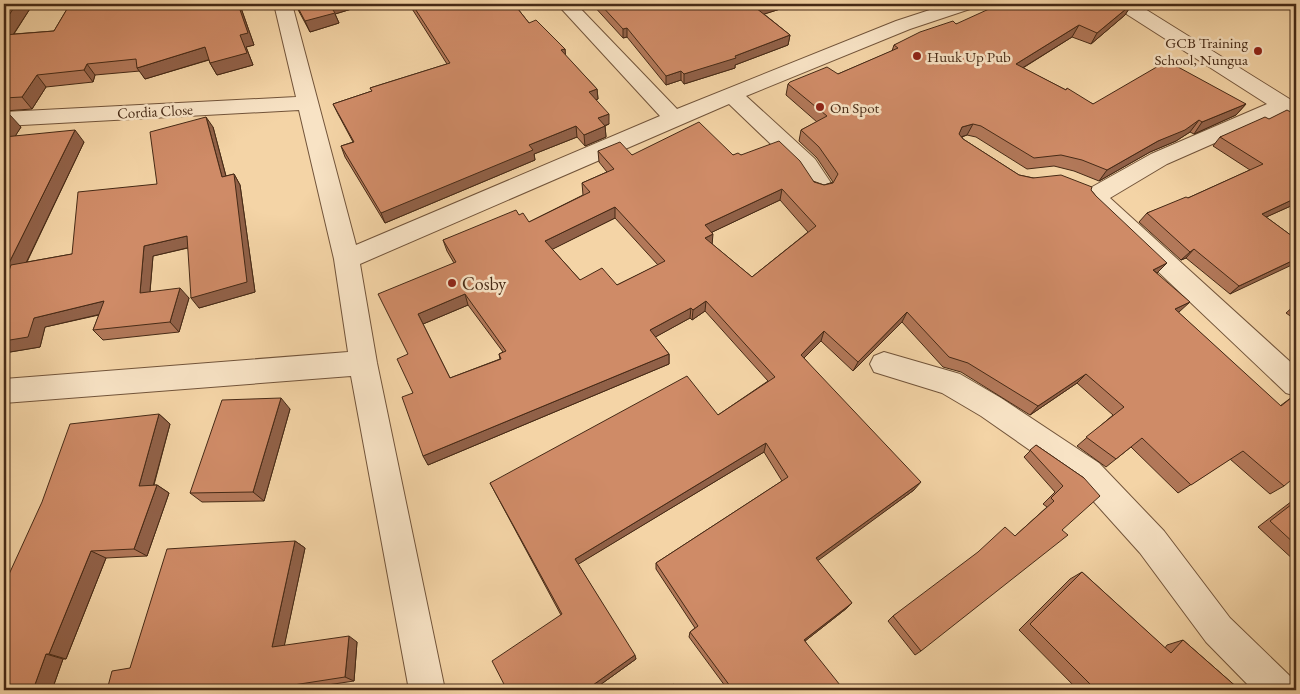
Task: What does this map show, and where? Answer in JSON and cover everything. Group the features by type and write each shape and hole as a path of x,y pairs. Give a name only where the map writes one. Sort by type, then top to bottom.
{"street":[{"path":"282,4 347,259 364,363 427,690"},
{"path":"566,4 674,118"},
{"path":"347,259 674,118 903,25 966,4"},
{"path":"1124,4 1291,108"},
{"path":"732,95 807,165 821,186"},
{"name":"Cordia Close","path":"4,119 307,103"},
{"path":"1291,108 1159,159 1091,189 1097,200 1296,384"},
{"path":"4,391 364,363"},
{"path":"884,364 950,383 991,407 1088,473 1152,542 1218,630 1278,690"}],"building":[{"path":"4,4 16,4 4,23"},
{"path":"70,4 238,4 248,33 240,35 247,53 210,63 205,47 137,68 136,59 87,64 84,70 37,75 22,97 4,98 4,35 54,31"},
{"path":"296,4 329,4 335,13 305,21"},
{"path":"412,4 514,4 529,23 536,20 565,49 561,50 597,89 589,92 609,114 598,118 605,126 584,135 576,126 529,145 533,150 381,213 341,146 354,142 333,104 372,91 370,88 450,63"},
{"path":"600,4 769,4 756,8 790,35 735,56 736,58 684,74 681,71 666,76 627,28 623,29"},
{"path":"1000,4 1132,4 1097,33 1079,25 1016,64 1066,90 1067,88 1093,104 1167,61 1246,104 1202,122 1199,120 1185,130 1158,141 1107,170 1082,160 1061,155 1034,158 981,126 973,124 962,127 959,134 963,139 1019,175 1033,178 1061,175 1092,187 1091,190 1096,196 1167,263 1153,270 1190,302 1175,309 1281,406 1296,394 1296,476 1284,486 1243,451 1191,485 1142,438 1116,459 1086,437 1124,407 1086,374 1038,406 968,363 949,357 907,312 858,362 824,331 801,355 921,482 816,558 852,603 804,640 840,685 834,690 733,690 690,632 698,626 656,563 788,477 766,443 575,559 635,655 586,690 507,690 492,661 562,614 490,483 687,376 718,415 775,377 706,301 693,310 691,308 650,330 669,354 423,456 402,397 413,393 397,359 408,354 378,294 456,262 443,240 516,210 519,215 523,213 529,222 590,192 582,183 614,169 598,151 620,142 632,155 699,122 733,155 738,153 741,155 779,141 800,161 814,182 824,185 833,183 838,174 819,147 801,130 827,116 788,84 827,67 838,74 898,48 894,45 920,32 953,21 956,24","holes":["782,189 816,226 752,277 705,238 713,234 705,225","615,207 665,261 617,285 602,268 580,280 545,241","465,294 506,351 499,354 501,359 450,378 418,314"]},
{"path":"1287,110 1296,115 1296,183 1290,187 1296,191 1296,198 1262,214 1296,239 1296,259 1239,286 1194,249 1190,252 1147,213 1186,197 1188,198 1263,164 1220,137 1265,117 1269,119"},
{"path":"4,115 10,115 4,125"},
{"path":"206,117 222,177 234,174 247,282 191,298 187,236 144,246 140,293 180,288 170,322 93,330 104,301 34,318 28,337 4,341 4,285 11,265 72,254 78,192 157,184 150,132"},
{"path":"75,130 4,273 4,137"},
{"path":"281,398 253,492 190,493 222,400"},
{"path":"159,414 139,486 157,485 134,549 91,551 49,654 46,654 33,690 4,690 4,583 42,502 70,424"},
{"path":"1036,445 1084,478 1100,496 1062,530 1068,535 921,651 893,616 978,552 1005,527 1015,536 1054,501 1051,498 1063,486 1030,450"},
{"path":"1296,501 1296,545 1270,521"},
{"path":"295,541 272,647 349,636 345,677 274,688 273,690 107,690 112,671 130,668 167,549"},
{"path":"1082,572 1171,653 1183,640 1240,690 1126,690 1122,686 1119,690 1096,690 1030,624"},
{"path":"674,684 678,690 666,690"}],"place":[{"name":"GCB Training School, Nungua","path":"1258,51"},
{"name":"Huuk Up Pub","path":"917,56"},
{"name":"On Spot","path":"820,107"},
{"name":"Cosby","path":"452,283"}]}
